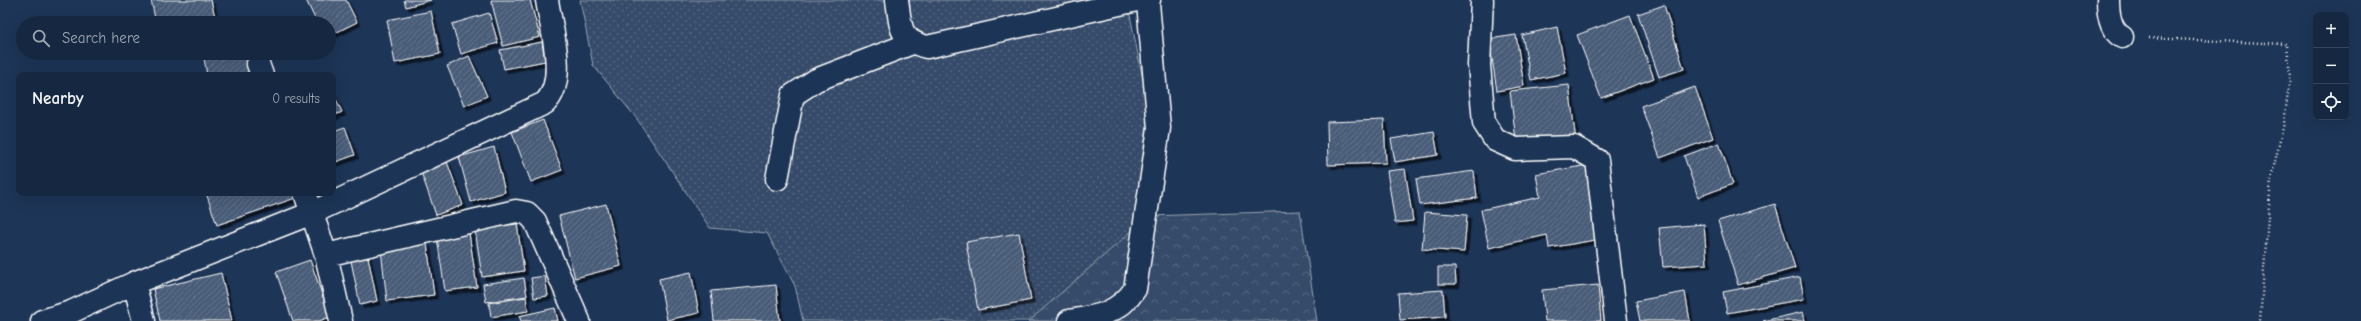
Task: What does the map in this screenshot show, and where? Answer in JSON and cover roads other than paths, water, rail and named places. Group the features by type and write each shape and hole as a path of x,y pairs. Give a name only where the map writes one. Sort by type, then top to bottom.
{"street":[{"path":"336,192 545,103 551,97 557,78 547,0"},
{"path":"897,0 902,32 912,43 927,47 1137,0"},
{"path":"1069,321 1102,316 1112,312 1130,297 1135,289 1159,128 1148,4 1149,0"},
{"path":"1482,0 1479,65 1484,123 1495,140 1515,149 1574,147 1596,160 1616,321"},
{"path":"2108,0 2113,27 2116,34 2122,37"},
{"path":"777,179 793,95 816,80 912,43"},
{"path":"42,321 71,312 326,196"},
{"path":"309,203 326,255 341,321"},
{"path":"326,255 516,211 527,213 535,221 579,321"},
{"path":"134,283 144,321"}]}
